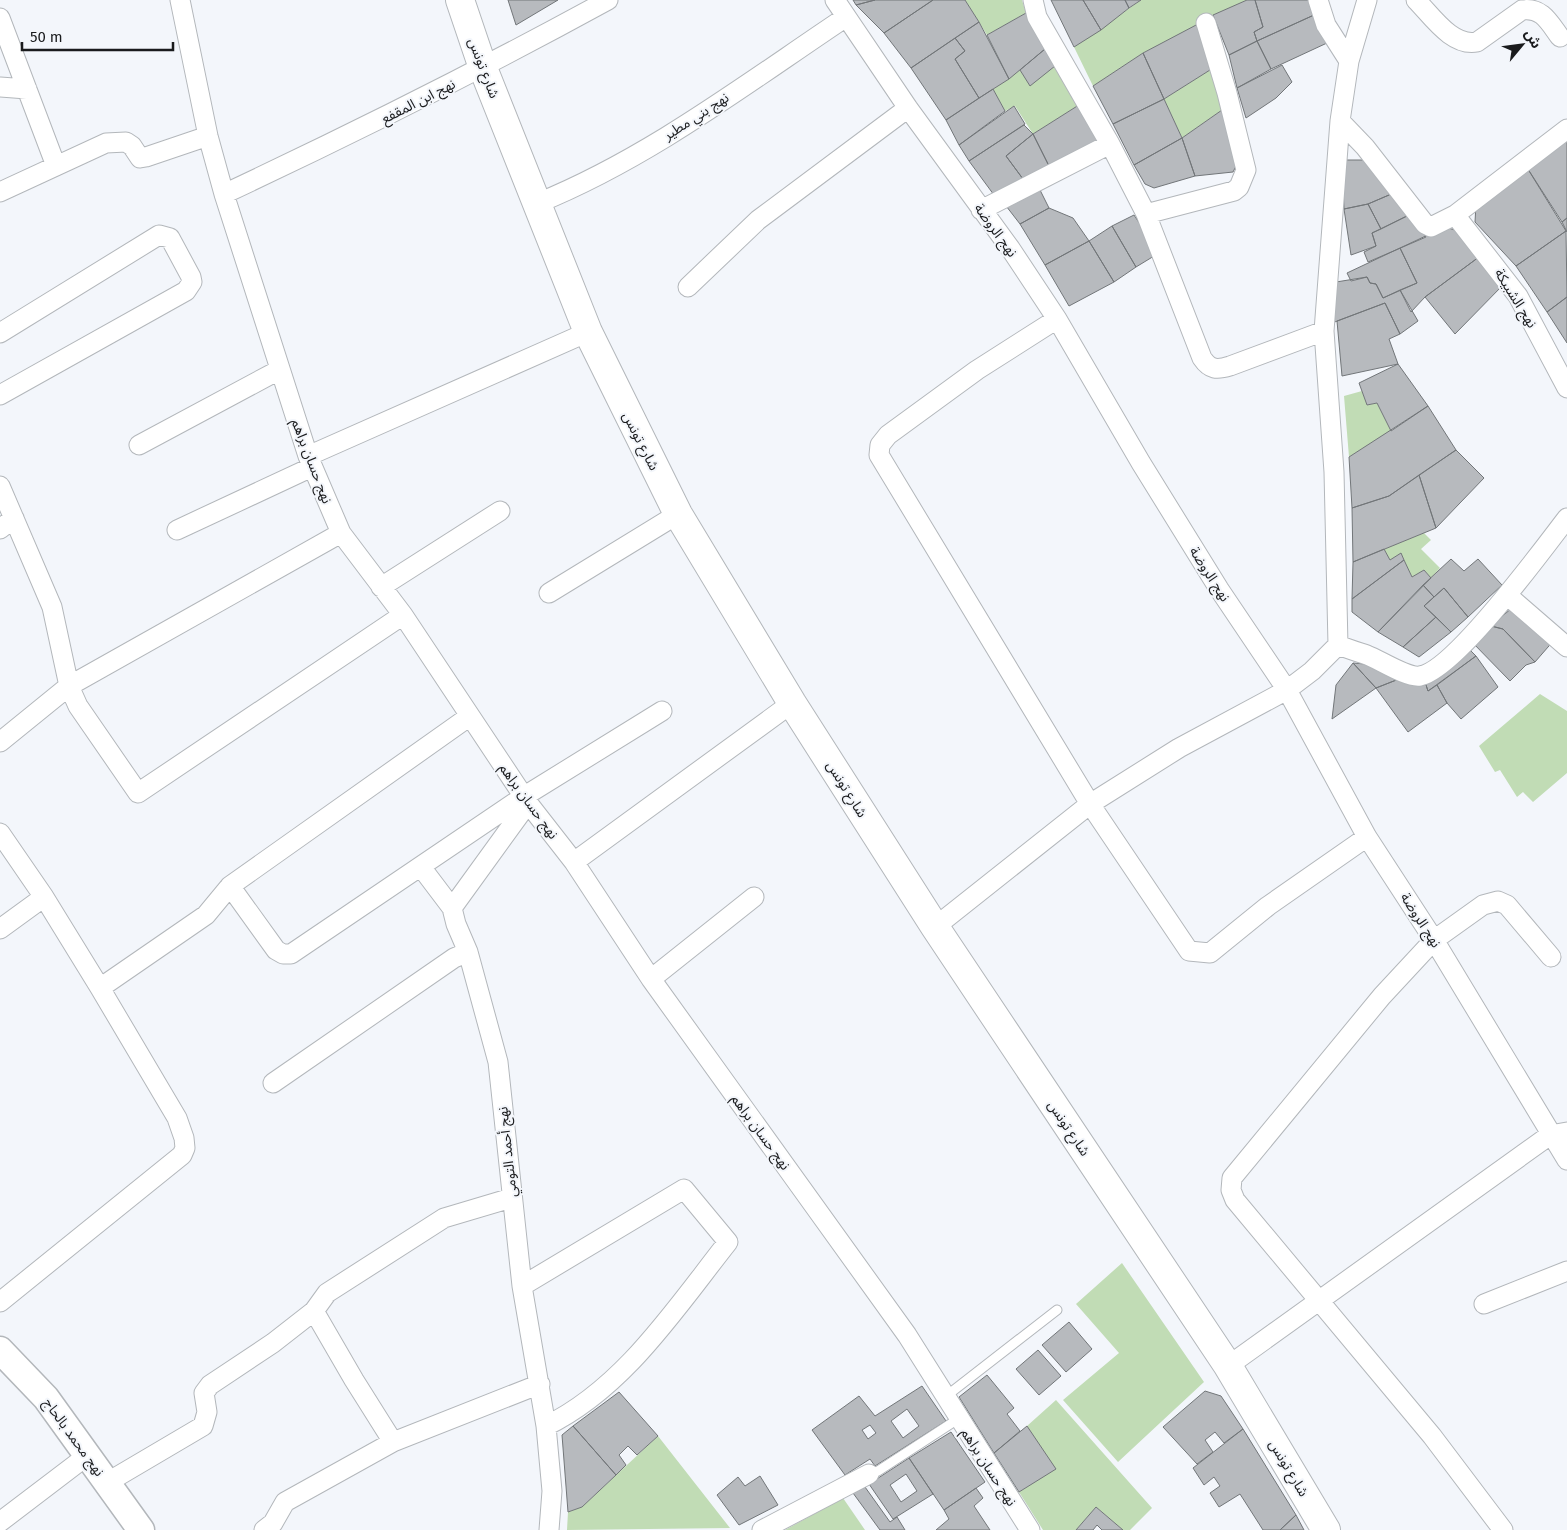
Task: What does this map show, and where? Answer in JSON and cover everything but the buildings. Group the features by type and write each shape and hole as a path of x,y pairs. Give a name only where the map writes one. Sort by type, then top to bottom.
{"main road":[{"name":"شارع تونس","path":"460,0 483,68 588,332 678,514 792,703 935,927 1228,1366 1326,1530"}],"street":[{"name":"نهج حسان براهم","path":"180,0 208,136 224,194 279,370 310,461 341,533 403,615 525,800 574,862 651,979 907,1335 958,1419 1030,1530"},
{"name":"نهج ابن المقفع","path":"224,194 356,133 483,68 608,0"},
{"name":"نهج الروضة","path":"835,0 908,108 1010,248 1057,319 1141,463 1219,589 1287,690 1367,837 1558,1133 1567,1160"},
{"path":"1033,0 1037,17 1110,144 1146,214 1202,358 1208,366 1218,370 1324,331"},
{"path":"1318,0 1326,25 1349,61"},
{"path":"935,927 1090,804 1179,748 1287,690 1312,671 1338,646 1334,472 1324,331 1340,121 1349,61 1367,0"},
{"path":"1416,0 1456,39 1468,44 1477,42 1522,10 1530,8 1541,12 1565,40"},
{"name":"نهج بني مطير","path":"538,204 582,186 625,162 846,17"},
{"path":"0,18 56,166"},
{"path":"1146,214 1234,191 1239,188 1246,170 1227,93 1206,23"},
{"path":"0,86 27,89"},
{"path":"688,287 758,220 908,108"},
{"path":"1340,121 1365,147 1425,224 1436,226 1454,216 1567,129"},
{"path":"0,192 106,143 126,142 132,146 140,158 208,136"},
{"path":"981,210 1110,144"},
{"name":"نهج الشبيكة","path":"1454,216 1518,296 1567,388"},
{"path":"0,333 159,235 170,238 191,278 192,282 186,291 0,395"},
{"path":"1057,319 977,370 888,435 880,445 879,455 1090,804 1189,951 1210,953 1268,906 1367,837"},
{"path":"177,530 310,461 588,332"},
{"path":"139,445 279,370"},
{"path":"0,486 7,523 52,607 69,686 78,706 138,793 403,615"},
{"path":"381,588 500,511"},
{"path":"549,592 678,514"},
{"path":"1338,646 1368,655 1410,675 1422,676 1453,655 1508,595 1567,518"},
{"path":"0,742 69,686 341,533"},
{"path":"1508,595 1567,647"},
{"path":"574,862 792,703"},
{"path":"230,886 276,950 287,955 662,711"},
{"path":"100,988 206,915 230,886 470,716"},
{"path":"452,908 525,800"},
{"path":"0,832 44,897 100,988 176,1118 185,1148 182,1156 175,1162 0,1302"},
{"name":"نهج أحمد التومي","path":"421,867 452,908 456,924 468,952 498,1062 511,1198 522,1286 546,1426 552,1491 549,1530"},
{"path":"0,929 44,897"},
{"path":"651,979 754,897"},
{"path":"1503,1530 1432,1436 1235,1200 1231,1190 1232,1178 1382,996 1434,940 1483,905 1498,901 1511,909 1551,957"},
{"path":"273,1083 454,958 468,952"},
{"path":"1228,1366 1558,1133"},
{"path":"522,1286 684,1189 728,1242 640,1353 572,1413 546,1426"},
{"path":"108,1482 203,1426 207,1412 204,1393 210,1384 273,1343 314,1311 327,1293 444,1218 511,1198"},
{"path":"1484,1304 1567,1271"},
{"path":"314,1311 393,1442"},
{"name":"نهج محمد بالحاج","path":"0,1350 46,1398 108,1482 140,1530"},
{"path":"264,1530 273,1523 285,1502 393,1442 540,1384"},
{"path":"0,1522 88,1455"},
{"path":"762,1530 868,1474"}],"lane":[{"path":"945,1397 1056,1310"},
{"path":"868,1474 878,1471 958,1419"}],"green space":[{"path":"965,0 1022,0 1026,13 987,35"},
{"path":"1141,0 1247,0 1143,53 1093,86 1074,47"},
{"path":"1055,66 1082,103 1033,134 1015,106 1005,111 993,89 1020,70 1030,85"},
{"path":"1210,70 1222,110 1182,138 1164,99"},
{"path":"1362,391 1367,405 1377,403 1391,431 1349,457 1344,396"},
{"path":"1424,533 1431,540 1421,549 1440,568 1431,578 1424,570 1412,577 1401,554 1390,560 1384,549"},
{"path":"1540,694 1567,711 1567,773 1533,802 1523,792 1517,797 1500,770 1495,772 1479,746"},
{"path":"1122,1263 1204,1382 1118,1462 1063,1400 1119,1353 1076,1304"},
{"path":"1056,1400 1152,1508 1130,1530 1123,1530 1096,1507 1076,1530 1043,1530 1019,1492 1055,1469 1027,1426"},
{"path":"658,1436 730,1528 567,1530 568,1512 582,1507"},
{"path":"843,1498 865,1530 785,1530"}]}
